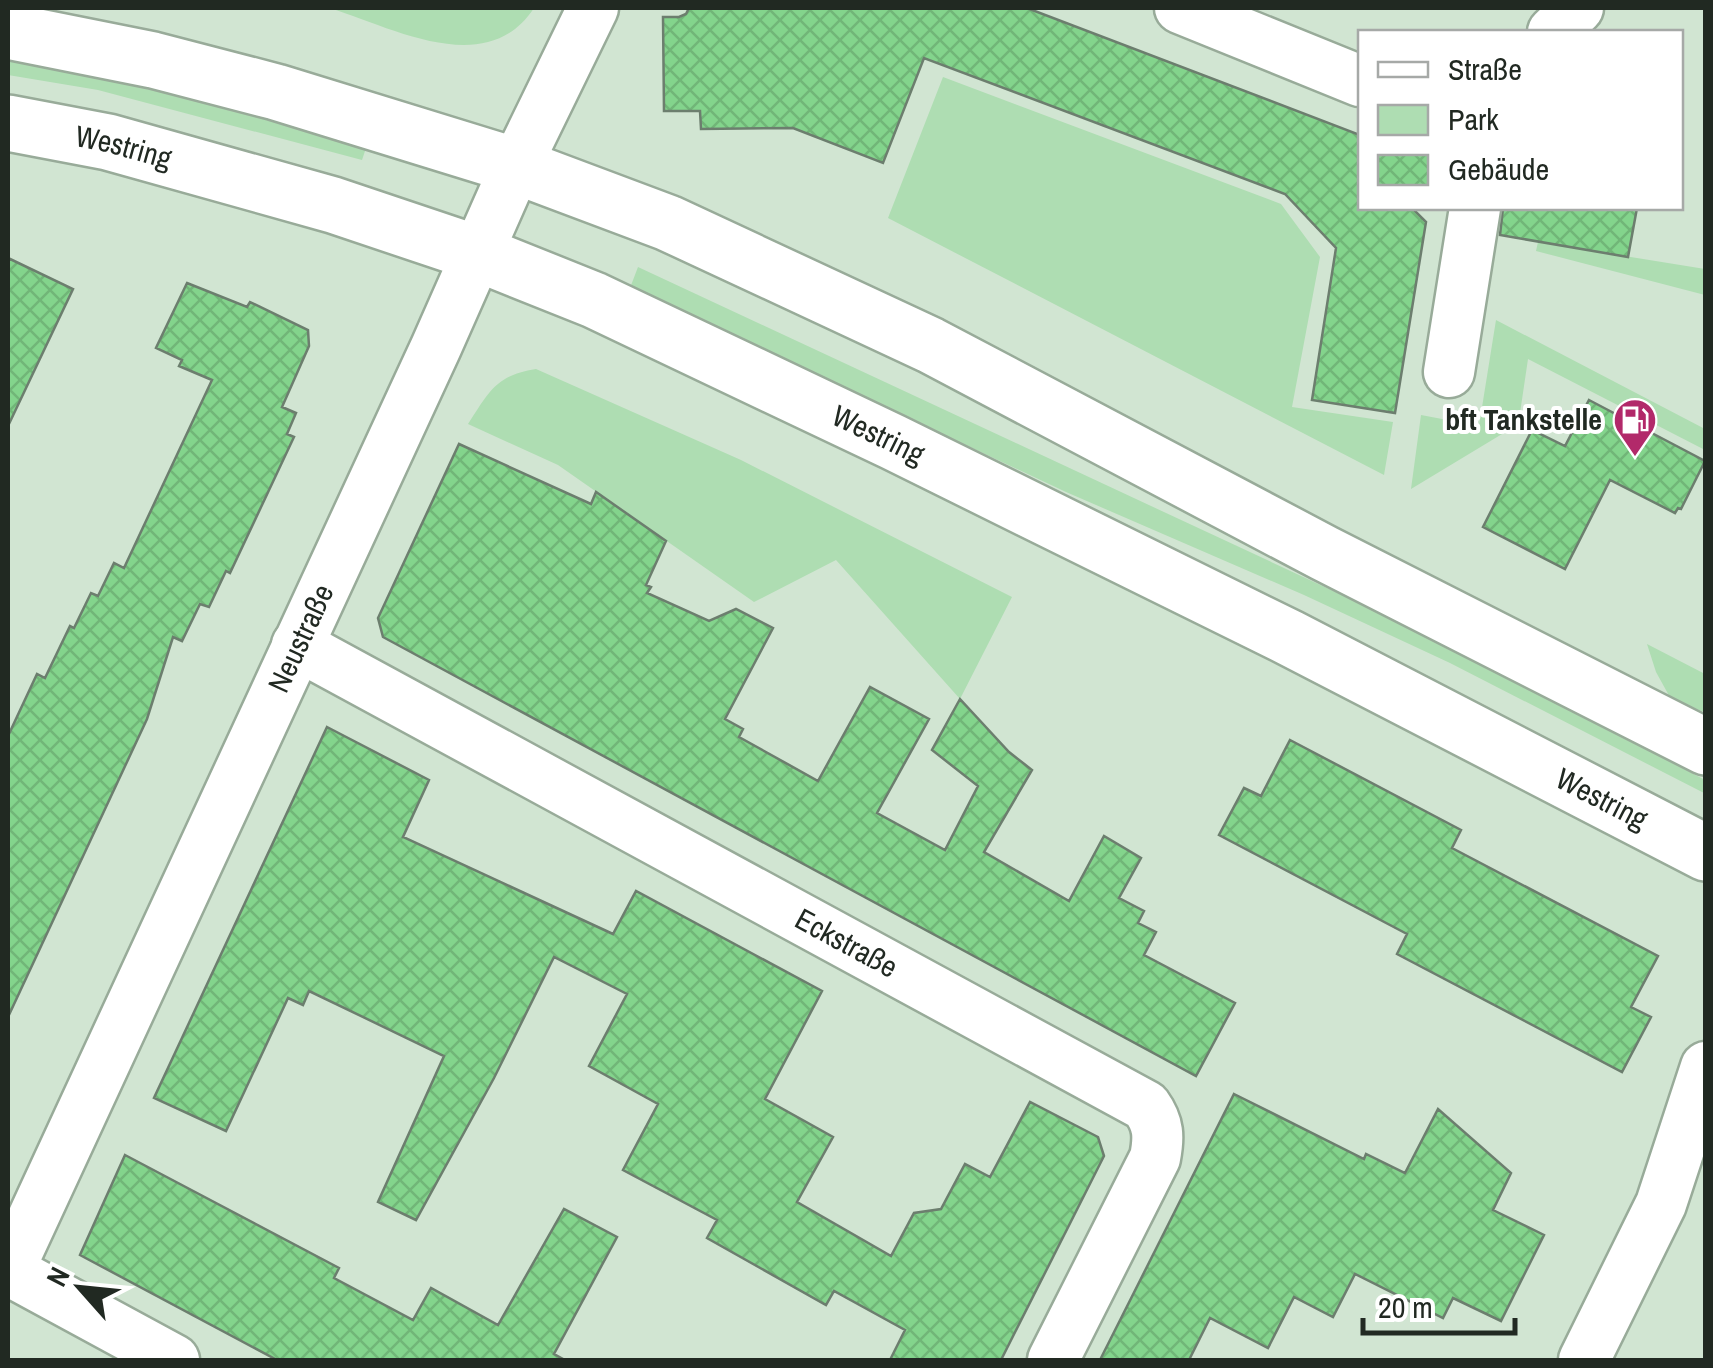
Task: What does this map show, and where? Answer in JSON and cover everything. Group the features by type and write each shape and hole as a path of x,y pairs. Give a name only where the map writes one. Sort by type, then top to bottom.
{"main road":[{"path":"8,31 153,60 276,92 516,166 668,223 930,345 1324,552 1706,746"},
{"name":"Westring","path":"8,123 108,142 333,204 479,254 594,300 893,442 1359,673 1706,853"}],"street":[{"name":"Neustraße","path":"8,1271 592,8"},
{"path":"1180,8 1358,80"},
{"path":"1555,30 1578,8"},
{"path":"1449,372 1475,210"},
{"name":"Eckstraße","path":"297,646 1146,1106 1156,1119 1159,1138 1154,1158 1053,1360"},
{"path":"1584,1360 1662,1204 1706,1067"},
{"path":"1662,1204 1706,1144"},
{"path":"8,1271 174,1360"}],"green space":[{"path":"330,8 534,8 514,29 491,41 465,45 410,36"},
{"path":"8,59 104,74 367,145 362,160 98,90 8,75"},
{"path":"943,77 1281,204 1320,257 1292,407 1393,422 1384,475 888,218"},
{"path":"1538,242 1705,269 1705,295 1536,251"},
{"path":"638,267 1458,649 1705,780 1704,793 1450,663 1066,492 630,288"},
{"path":"1496,320 1705,429 1705,450 1528,359 1520,413 1512,428 1411,489 1421,415 1479,426"},
{"path":"536,369 741,460 1012,597 960,699 836,560 754,602 558,465 468,424 502,381"},
{"path":"1647,644 1705,674 1705,712 1672,701 1656,672"}],"building":[{"path":"689,8 1027,8 1358,134 1358,210 1414,210 1426,222 1395,413 1312,400 1336,248 1285,194 924,58 883,163 793,128 701,129 700,111 664,111 663,17 686,14"},
{"path":"1503,210 1637,210 1628,257 1500,235"},
{"path":"8,258 73,289 8,426"},
{"path":"187,283 247,307 250,302 308,330 309,346 282,407 296,413 287,434 294,437 230,573 226,571 209,607 200,604 182,641 173,637 147,719 8,1017 8,736 37,674 45,678 91,593 98,596 114,563 124,568 212,380 179,366 182,360 156,348"},
{"path":"1589,400 1705,461 1681,509 1675,513 1610,480 1565,569 1483,527 1532,430 1565,446"},
{"path":"459,444 591,504 596,492 666,541 646,585 651,587 647,593 709,621 736,609 773,628 725,719 743,729 739,737 818,781 870,687 929,719 877,813 945,850 978,786 932,750 960,699 1009,752 1032,770 984,852 1069,901 1104,836 1141,858 1119,898 1144,911 1138,923 1156,932 1144,955 1235,1003 1196,1076 383,637 378,618"},
{"path":"327,727 429,780 403,837 613,934 636,891 822,991 765,1099 833,1137 797,1202 891,1256 914,1213 941,1209 965,1164 990,1177 1030,1102 1098,1137 1104,1156 1001,1360 890,1360 905,1330 834,1291 826,1305 707,1238 717,1220 623,1170 658,1104 589,1066 627,994 554,957 494,1078 416,1220 378,1202 444,1056 309,991 303,1005 288,998 226,1131 154,1098"},
{"path":"1290,740 1461,830 1452,848 1658,956 1631,1007 1651,1017 1622,1072 1397,954 1407,934 1219,835 1244,788 1261,796"},
{"path":"1234,1094 1364,1159 1366,1154 1405,1173 1438,1109 1511,1173 1493,1210 1544,1235 1501,1321 1453,1298 1443,1318 1355,1274 1333,1317 1294,1297 1268,1348 1210,1318 1189,1360 1100,1360"},
{"path":"125,1155 339,1268 334,1278 413,1320 431,1288 498,1325 564,1209 617,1237 554,1354 565,1360 277,1360 80,1255"}],"place":[{"name":"bft Tankstelle","path":"1635,458"}]}
